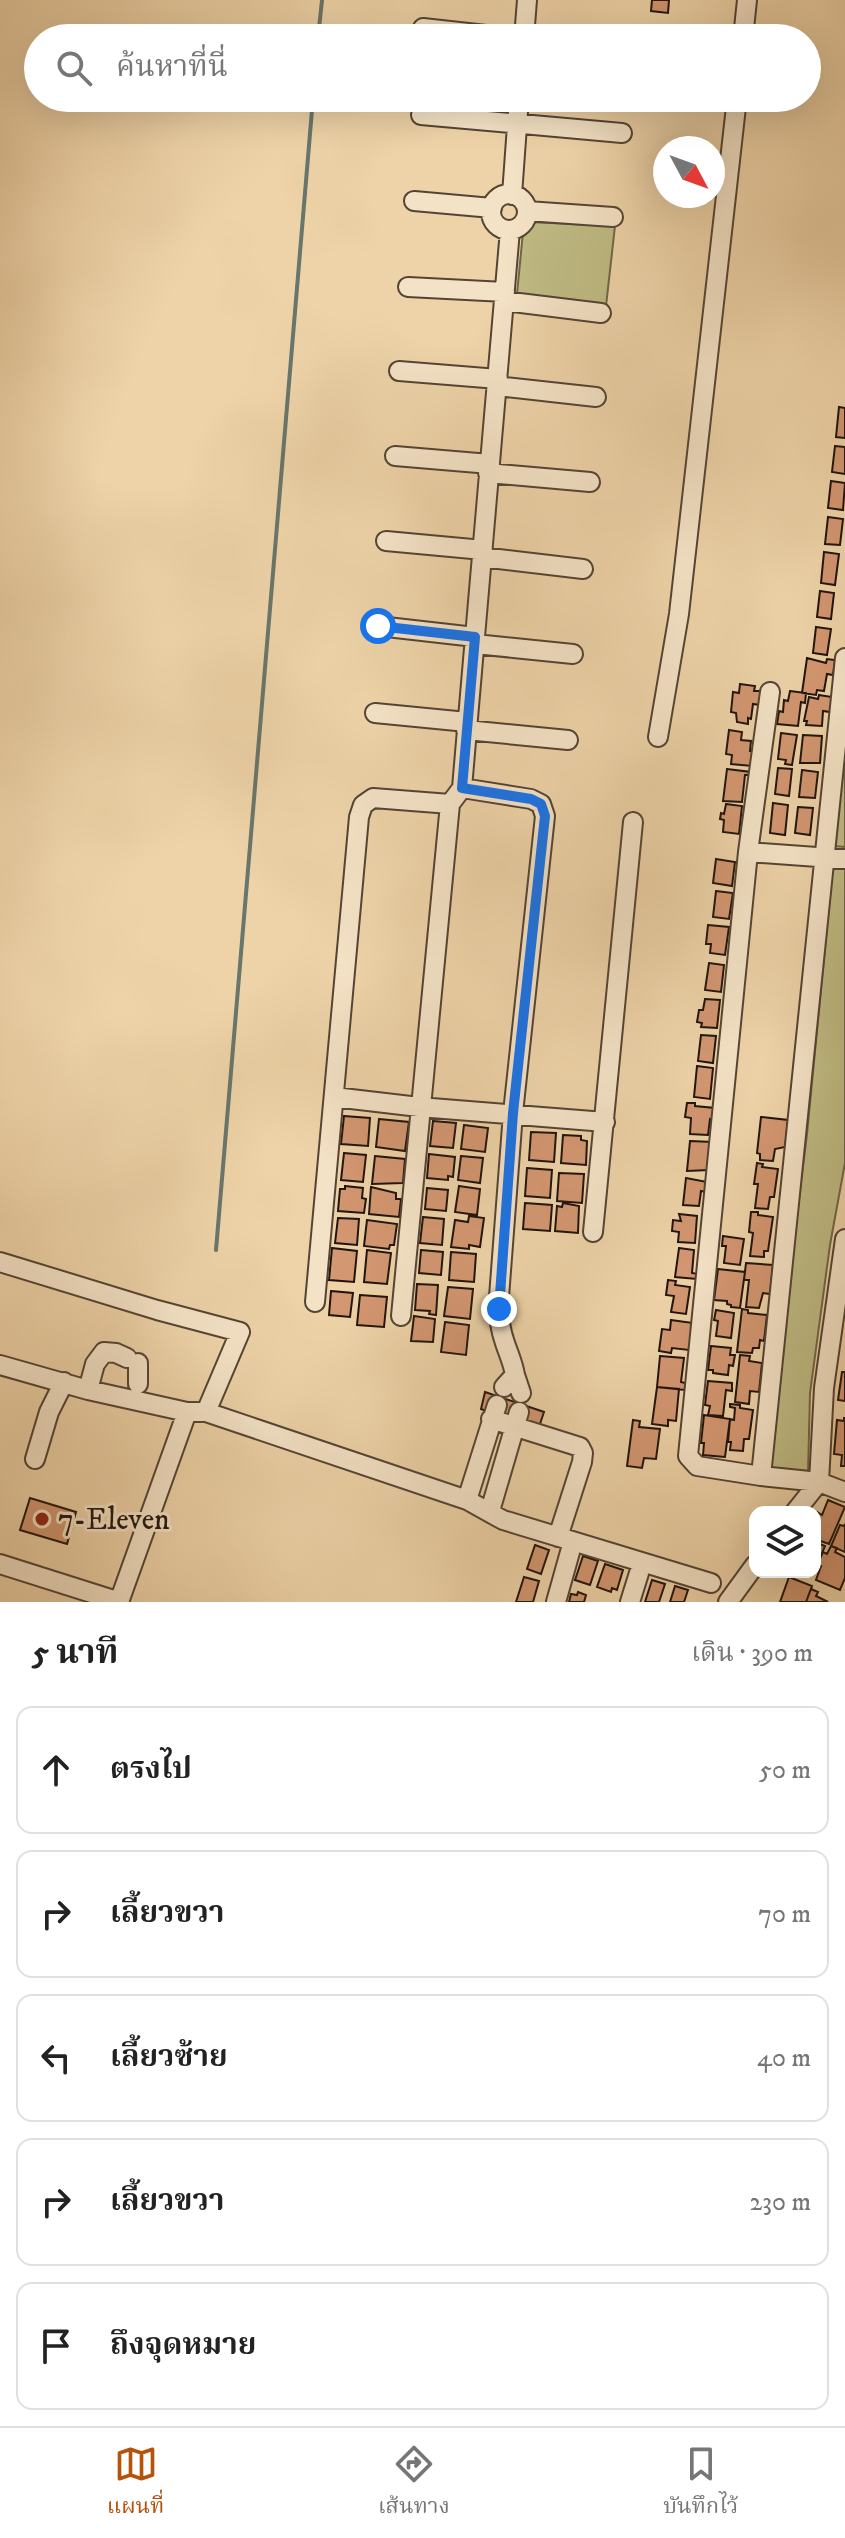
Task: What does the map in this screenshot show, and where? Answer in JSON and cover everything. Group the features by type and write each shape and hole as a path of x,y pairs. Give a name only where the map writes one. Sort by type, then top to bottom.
{"street":[{"path":"525,24 527,0"},
{"path":"744,24 747,0"},
{"path":"512,195 518,112"},
{"path":"658,737 679,614 735,112"},
{"path":"421,115 622,133"},
{"path":"512,195 522,200 527,211 524,222 510,230 495,223 492,208 500,197 512,195"},
{"path":"414,201 492,208"},
{"path":"527,211 613,217"},
{"path":"401,1316 450,804 462,788 510,230"},
{"path":"408,287 504,296 601,313"},
{"path":"399,371 596,397"},
{"path":"395,456 590,482"},
{"path":"386,541 583,569"},
{"path":"378,626 573,654"},
{"path":"761,1476 845,658"},
{"path":"770,692 748,852 688,1456 697,1466 819,1482 845,1492"},
{"path":"375,713 568,740"},
{"path":"462,788 531,799 541,804 545,816 513,1113 499,1309 506,1345 513,1358 515,1399 490,1511"},
{"path":"315,1302 359,817 363,805 373,798 450,804"},
{"path":"593,1232 633,822"},
{"path":"748,852 845,859"},
{"path":"334,1097 605,1122"},
{"path":"800,1506 819,1482 824,1388 845,1239"},
{"path":"0,1262 240,1332 196,1412 120,1602 0,1564"},
{"path":"88,1390 95,1364 104,1352 133,1360 138,1384"},
{"path":"0,1365 88,1390 196,1412 467,1500 503,1520 711,1583"},
{"path":"35,1459 49,1412 64,1382"},
{"path":"467,1500 494,1412 515,1399"},
{"path":"515,1399 580,1447 583,1453 558,1537"},
{"path":"556,1602 570,1552"},
{"path":"630,1602 639,1573"},
{"path":"728,1602 749,1573"}],"shaded area":[{"path":"529,222 615,226 606,306 517,294 523,232"},
{"path":"845,750 845,847 834,846"},
{"path":"833,866 845,867 845,1163 830,1245 810,1393 808,1473 766,1471 807,1134"}],"building":[{"path":"652,0 669,0 668,13 651,11"},
{"path":"839,407 845,408 845,438 836,437"},
{"path":"835,446 845,447 845,474 832,472"},
{"path":"831,481 845,483 843,510 828,508"},
{"path":"828,517 843,519 840,545 825,544"},
{"path":"824,552 839,554 835,585 821,583"},
{"path":"820,591 834,593 831,619 817,617"},
{"path":"816,627 831,629 827,655 813,653"},
{"path":"807,658 826,663 827,659 835,660 833,675 827,674 824,691 817,690 816,695 802,693"},
{"path":"740,684 755,686 754,691 761,691 760,705 753,704 748,724 737,722 736,713 731,712 733,692 739,693"},
{"path":"790,691 806,693 805,703 801,702 798,726 777,724 779,711 783,712 784,700 788,701"},
{"path":"819,695 832,697 830,712 823,711 822,726 806,725 807,721 804,721 809,697 818,699"},
{"path":"729,730 742,732 741,740 751,741 750,751 754,751 752,766 731,764 732,755 726,754"},
{"path":"781,733 797,735 792,765 778,759"},
{"path":"803,735 822,736 820,763 800,763"},
{"path":"778,768 792,769 789,796 775,794"},
{"path":"727,769 751,772 751,775 745,775 742,802 723,801"},
{"path":"802,770 818,772 815,798 799,797"},
{"path":"773,803 788,805 785,835 770,833"},
{"path":"726,804 742,806 739,834 723,832 724,820 720,819"},
{"path":"798,807 813,808 810,835 795,833"},
{"path":"716,859 735,862 732,886 713,883"},
{"path":"716,891 733,893 729,919 713,917"},
{"path":"708,925 729,927 725,955 710,953 711,944 706,944"},
{"path":"709,963 724,965 721,992 705,990"},
{"path":"705,999 720,1000 717,1028 701,1027 702,1023 697,1022"},
{"path":"701,1035 716,1036 713,1063 698,1061"},
{"path":"697,1066 713,1068 710,1099 694,1097"},
{"path":"687,1103 715,1108 708,1135 690,1134 691,1118 685,1117"},
{"path":"344,1116 370,1118 368,1146 341,1144"},
{"path":"761,1117 788,1120 785,1147 775,1149 773,1161 760,1160 757,1153"},
{"path":"379,1119 409,1122 405,1151 376,1147"},
{"path":"433,1121 456,1123 453,1148 430,1146"},
{"path":"464,1125 488,1128 485,1152 461,1149"},
{"path":"531,1132 556,1133 554,1162 529,1160"},
{"path":"563,1135 581,1136 581,1140 587,1141 586,1165 561,1163"},
{"path":"690,1141 712,1142 709,1170 687,1171"},
{"path":"344,1153 366,1155 363,1182 341,1180"},
{"path":"429,1154 455,1157 453,1177 448,1176 448,1180 427,1178"},
{"path":"375,1156 405,1159 403,1183 372,1184"},
{"path":"461,1156 483,1158 480,1183 458,1180"},
{"path":"757,1163 763,1164 762,1167 778,1169 774,1197 770,1197 768,1209 755,1208"},
{"path":"527,1168 552,1170 550,1198 525,1196"},
{"path":"559,1173 584,1174 582,1203 557,1201"},
{"path":"686,1178 707,1182 706,1192 701,1191 699,1206 683,1205"},
{"path":"345,1186 363,1188 362,1198 366,1199 364,1213 338,1211 340,1189 345,1189"},
{"path":"459,1186 480,1189 477,1215 455,1212"},
{"path":"371,1187 396,1193 396,1199 401,1199 399,1217 369,1214"},
{"path":"427,1188 448,1190 446,1211 425,1209"},
{"path":"525,1203 552,1205 550,1231 523,1229"},
{"path":"563,1203 579,1206 578,1233 555,1231 557,1206 562,1207"},
{"path":"751,1212 773,1217 768,1251 764,1251 764,1257 750,1256 753,1233 749,1232"},
{"path":"679,1214 697,1216 695,1243 678,1242 679,1232 672,1231 673,1220 681,1221"},
{"path":"469,1216 484,1218 480,1247 451,1247 455,1220 468,1222"},
{"path":"423,1217 444,1219 442,1245 420,1243"},
{"path":"338,1218 359,1219 357,1245 335,1243"},
{"path":"367,1220 397,1224 394,1245 390,1245 389,1249 364,1246"},
{"path":"723,1236 744,1239 740,1265 724,1263 726,1246 722,1246"},
{"path":"332,1248 357,1251 354,1282 329,1280"},
{"path":"679,1248 694,1250 692,1273 698,1274 697,1279 675,1277"},
{"path":"367,1250 391,1253 387,1284 364,1282"},
{"path":"421,1250 443,1252 441,1275 419,1273"},
{"path":"451,1252 476,1254 474,1282 449,1280"},
{"path":"746,1263 773,1265 770,1294 763,1293 759,1308 746,1307 749,1280 744,1280"},
{"path":"718,1269 745,1272 740,1308 731,1307 727,1301 714,1300"},
{"path":"668,1280 676,1281 675,1285 690,1287 686,1314 671,1312 674,1296 666,1295"},
{"path":"417,1284 438,1285 436,1315 429,1314 430,1311 415,1310"},
{"path":"448,1287 473,1289 470,1319 444,1316"},
{"path":"331,1291 353,1293 350,1317 329,1315"},
{"path":"360,1295 387,1297 384,1327 357,1325"},
{"path":"742,1309 748,1310 748,1313 767,1315 764,1341 760,1340 759,1348 753,1348 752,1353 737,1352"},
{"path":"716,1310 734,1313 731,1338 716,1336"},
{"path":"414,1316 435,1319 433,1342 411,1341"},
{"path":"671,1320 693,1323 689,1350 672,1348 671,1353 659,1351 662,1329 670,1330"},
{"path":"445,1322 469,1325 466,1355 441,1352"},
{"path":"711,1346 731,1348 730,1355 735,1355 728,1375 708,1370"},
{"path":"740,1355 750,1356 749,1361 762,1363 759,1392 750,1391 749,1404 735,1402"},
{"path":"660,1356 684,1358 681,1382 685,1383 685,1390 657,1387"},
{"path":"842,1372 845,1372 845,1401 838,1400"},
{"path":"708,1381 732,1383 732,1391 726,1390 723,1416 708,1415 710,1406 705,1405"},
{"path":"657,1387 679,1389 676,1421 668,1420 668,1426 652,1424"},
{"path":"485,1392 544,1412 538,1430 481,1409"},
{"path":"730,1404 753,1410 749,1439 744,1439 743,1451 730,1450 730,1419 734,1420 735,1408"},
{"path":"704,1415 730,1419 725,1457 703,1455"},
{"path":"844,1418 845,1466 841,1466 842,1455 834,1454 837,1420 844,1421"},
{"path":"633,1420 640,1421 639,1427 660,1429 656,1459 644,1458 642,1468 627,1466"},
{"path":"30,1498 76,1512 67,1544 20,1530"},
{"path":"828,1500 845,1507 829,1544 821,1541 822,1515"},
{"path":"845,1524 845,1552 831,1546 840,1525"},
{"path":"535,1545 549,1550 541,1574 527,1569"},
{"path":"831,1546 845,1557 845,1578 840,1590 816,1580 821,1578 821,1556 823,1552 827,1554"},
{"path":"583,1556 598,1561 590,1585 575,1580"},
{"path":"605,1564 623,1570 617,1590 612,1588 611,1592 597,1587"},
{"path":"524,1577 539,1581 533,1602 516,1602"},
{"path":"789,1578 812,1586 806,1602 780,1602"},
{"path":"652,1580 665,1584 659,1602 645,1602"},
{"path":"675,1586 688,1590 684,1602 670,1602"},
{"path":"811,1589 818,1592 816,1596 828,1602 806,1602"},
{"path":"578,1592 586,1595 584,1602 569,1602 571,1594 577,1595"}],"waterway":[{"path":"319,24 322,0"},
{"path":"216,1250 312,112"}],"place":[{"name":"7-Eleven","path":"42,1519"}],"route":[{"path":"378,626 475,637 462,788 531,799 541,804 545,816 513,1113 499,1309"}]}
